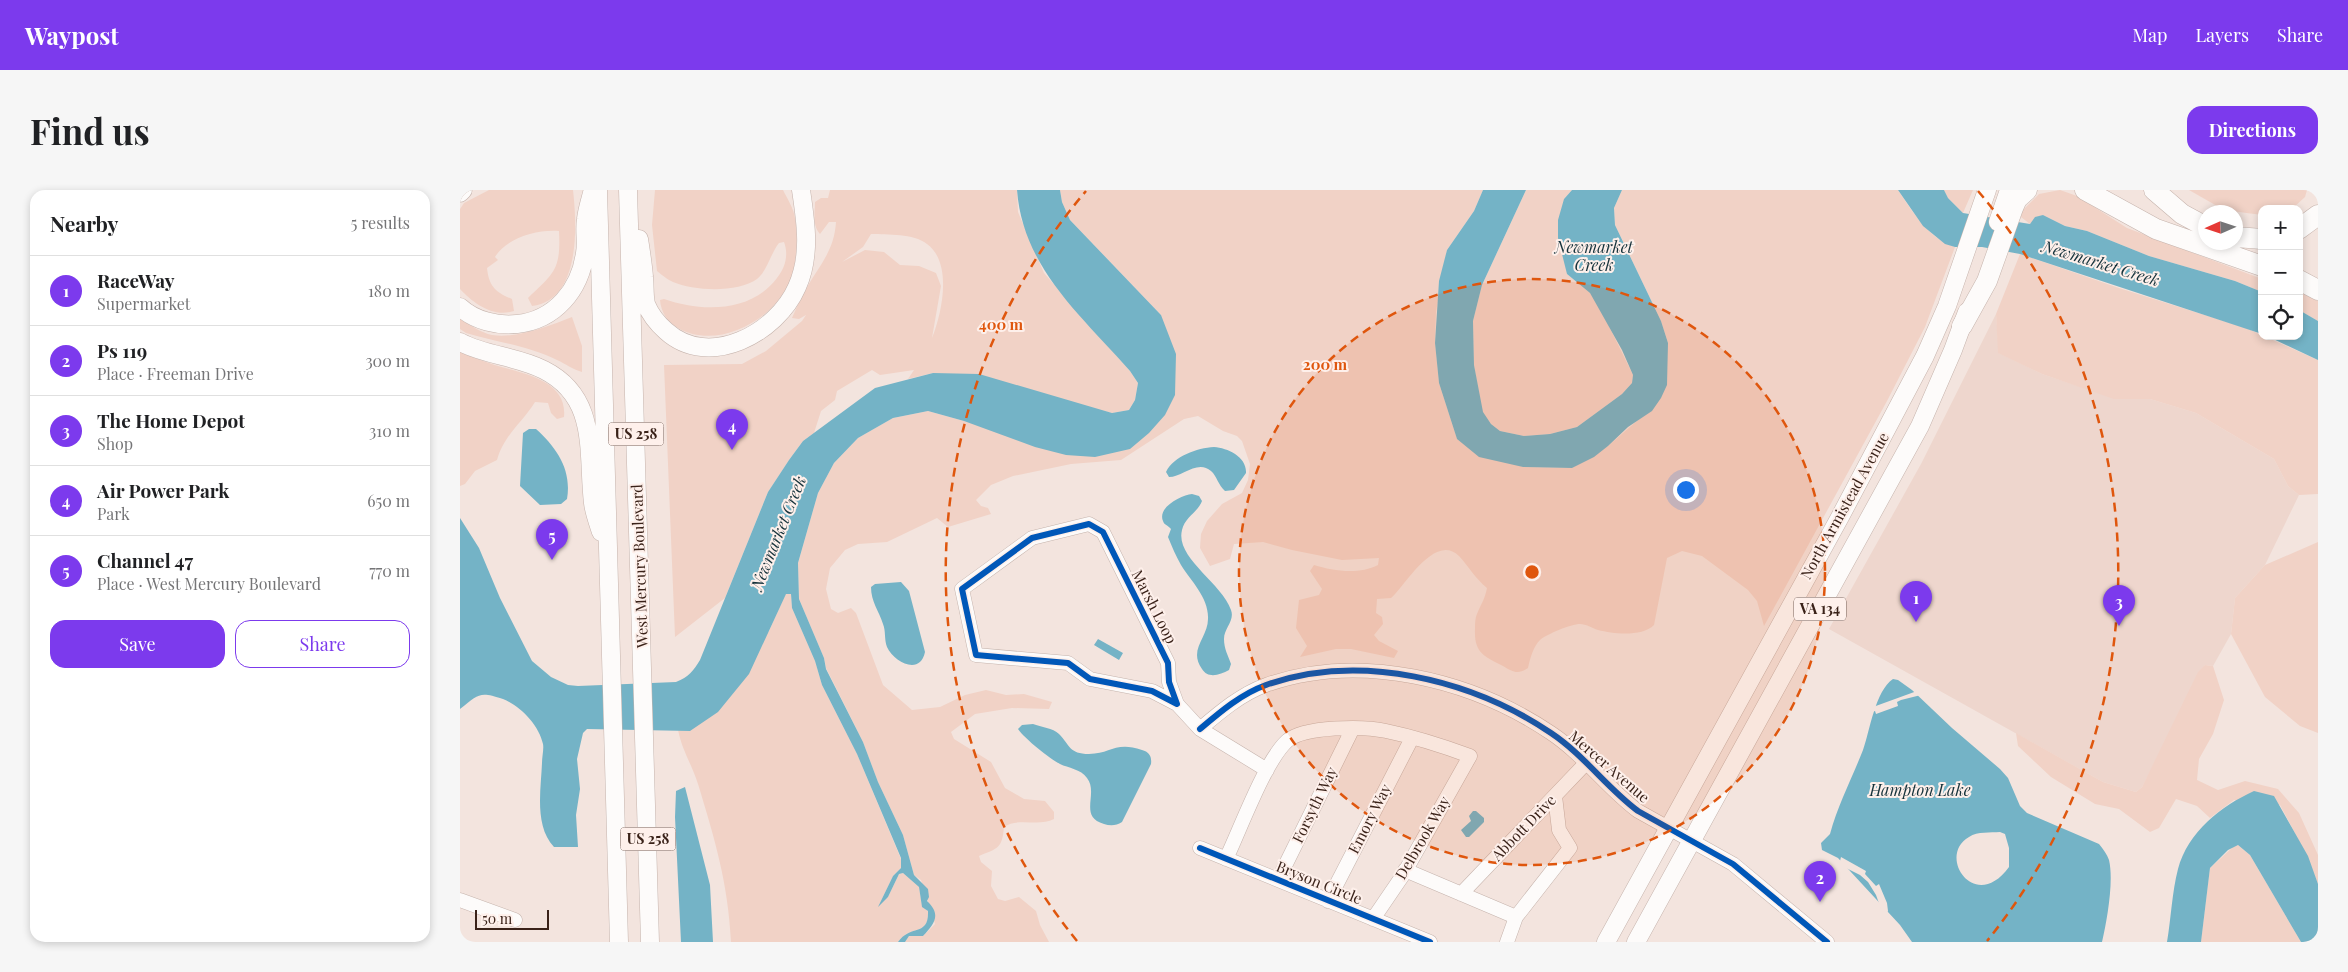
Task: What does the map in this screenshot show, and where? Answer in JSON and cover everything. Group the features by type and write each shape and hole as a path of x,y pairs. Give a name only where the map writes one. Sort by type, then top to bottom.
{"highway":[{"path":"1962,326 1987,281 1987,267 2006,213 2027,190"},
{"path":"2086,190 2156,229 2258,265"},
{"path":"2154,190 2182,214 2198,223"},
{"path":"2303,226 2318,215"},
{"path":"2243,238 2258,239"},
{"path":"2303,282 2318,290"}],"main road":[{"path":"460,193 463,190"},
{"path":"460,307 486,321 514,324 539,319 557,307 572,292 579,278 586,251 585,220 593,190"},
{"name":"West Mercury Boulevard","path":"598,190 619,942"},
{"path":"628,190 638,232 646,304 658,324 672,337 690,346 716,348 755,334 786,306 797,288 804,267 807,242 806,219 801,190"},
{"name":"West Mercury Boulevard","path":"628,190 650,942"},
{"path":"794,190 806,219"},
{"path":"2006,213 2009,190"},
{"name":"North Armistead Avenue","path":"1606,942 1925,356 1964,260 1985,197"},
{"name":"North Armistead Avenue","path":"1636,942 1920,426 1962,326"},
{"path":"460,342 511,357 546,370 572,394 587,422 591,446 593,504 609,564"},
{"path":"618,912 628,942"}],"street":[{"name":"Marsh Loop","path":"1178,704 1152,692 1090,679 1068,663 976,655 962,589 1032,538 1089,524 1102,532 1168,662 1169,682 1178,704 1200,729"},
{"name":"Mercer Avenue","path":"1200,729 1248,693 1282,680 1346,672 1394,674 1446,684 1478,696 1551,733 1587,762 1626,802 1638,811 1693,840 1743,871 1827,942"},
{"path":"1200,729 1267,770"},
{"path":"1226,859 1267,770 1285,742 1297,734 1317,729 1384,731 1412,738"},
{"name":"Forsyth Way","path":"1278,880 1352,730"},
{"name":"Delbrook Way","path":"1372,919 1405,870 1470,756 1412,738"},
{"name":"Emory Way","path":"1328,901 1412,738"},
{"name":"Abbott Drive","path":"1461,894 1587,762"},
{"path":"1507,942 1516,917 1570,848 1559,830 1555,796"},
{"name":"Bryson Circle","path":"1200,848 1430,942"},
{"path":"1405,870 1516,917"},
{"path":"460,900 515,920"}],"shaded area":[{"path":"489,190 573,190 575,241 572,259 568,276 560,290 548,301 532,306 528,298 554,270 559,254 559,231 532,233 515,240 500,250 495,257 498,260 487,268 491,284 501,294 512,299 514,311 506,313 491,311 477,304 460,289 460,209 464,203"},
{"path":"655,190 783,190 794,215 796,257 791,279 783,294 772,307 758,319 743,328 710,336 693,334 678,328 668,320 663,313 660,300 664,299 694,306 709,307 740,303 754,298 777,278 784,266 786,252 784,242 779,243 760,276 749,284 739,287 704,289 671,281 657,271 652,225"},
{"path":"830,190 1017,190 1018,212 1044,273 1130,371 1138,383 1135,400 1129,410 1112,413 933,373 908,379 914,370 880,375 872,370 837,391 835,400 821,411 814,433 803,441 768,492 725,598 675,637 664,365 742,364 766,351 802,321 806,315 799,319 792,318 809,283 829,251 835,233 836,222 829,222 820,234 815,223 815,202 821,198 828,198","holes":["871,234 900,235 915,238 927,244 935,252 943,276 943,289 942,302 932,338 941,286 936,273 919,266 900,265 884,252 865,250 842,262 863,247"]},
{"path":"1060,190 1483,190 1474,211 1447,250 1436,312 1435,343 1439,383 1457,439 1523,467 1572,468 1608,446 1638,420 1668,343 1661,321 1615,225 1614,208 1622,190 1898,190 1929,231 1945,243 1955,247 1925,327 1887,401 1764,626 1757,601 1748,590 1702,556 1682,551 1667,558 1654,625 1649,629 1628,634 1598,630 1582,624 1565,627 1540,640 1531,657 1528,668 1515,672 1486,656 1478,649 1475,637 1476,617 1487,588 1459,556 1450,550 1440,551 1421,564 1391,598 1377,599 1376,613 1382,617 1383,624 1374,635 1379,641 1398,651 1394,658 1351,649 1336,649 1300,657 1307,646 1296,628 1299,600 1319,595 1322,589 1310,571 1314,565 1329,569 1354,571 1378,565 1379,558 1342,560 1263,542 1234,544 1230,559 1210,566 1200,548 1201,534 1207,521 1222,504 1242,493 1248,480 1250,464 1242,441 1237,436 1223,431 1198,416 1184,419 1121,460 1071,464 1013,476 991,485 976,500 981,506 988,508 991,514 948,527 937,518 887,542 858,544 845,550 830,568 826,589 831,609 838,613 851,608 856,613 883,685 912,710 940,707 965,695 986,690 1006,695 1024,694 1052,702 1049,709 1012,708 975,714 951,732 954,739 991,762 1005,788 1024,799 1045,801 1054,812 1054,819 1048,821 1016,823 1004,827 1002,840 998,847 979,856 981,862 992,871 991,886 998,899 1005,901 1019,897 1036,911 1040,925 1049,942 905,942 909,936 923,936 935,924 921,880 914,875 903,835 878,782 863,742 826,668 824,658 799,599 798,563 818,493 834,463 858,438 893,418 928,411 964,421 1130,449 1161,315 1070,220 1062,202"},
{"path":"1526,190 1572,190 1564,199 1567,274 1590,293 1599,306 1633,375 1632,383 1622,394 1577,427 1550,434 1524,436 1500,431 1491,424 1482,412 1474,365 1473,321 1482,285"},
{"path":"1944,190 1973,190 1963,213 1948,198"},
{"path":"2060,190 2077,196 2127,228 2258,277 2258,290 2235,281 2149,256 2087,231 2065,226 2043,215 2030,224 2021,217 2022,211 2039,194"},
{"path":"2189,190 2307,190 2305,197 2296,205 2258,205 2258,214 2243,212 2243,205 2215,205"},
{"path":"2020,254 2119,288 2246,328 2258,333 2258,340 2273,340 2318,360 2318,494 2299,495 2288,486 2274,459 2196,413 2150,399 2114,399 2042,374 1998,353 1996,314"},
{"path":"2303,294 2318,301 2318,321 2303,312"},
{"path":"1996,314 1999,353 2042,374 2114,398 2150,399 2196,413 2274,459 2288,486 2299,495 2265,565 2235,598 2231,634 2213,666 2205,665 2142,787 2136,792 2103,782 1829,629 1921,464"},
{"path":"572,317 582,346 582,372 535,351 466,333 460,329 460,319 488,334 511,335 532,331"},
{"path":"460,352 485,362 526,374 549,385 558,393 563,404 564,417 557,419 551,413 548,403 535,402 504,443 497,460 475,471 465,484 460,486"},
{"path":"2318,542 2318,733 2300,726 2265,697 2231,634 2235,598 2265,565"},
{"path":"786,593 791,594 792,608 815,661 822,685 857,754 901,859 901,868 893,876 879,905 888,897 899,874 903,873 919,887 922,906 928,911 926,924 908,933 898,942 731,942 724,881 715,843 698,784 678,730 690,731 769,631"},
{"path":"2205,665 2213,666 2224,700 2213,734 2199,759 2197,780 2218,790 2245,781 2278,789 2299,813 2318,855 2318,884 2307,856 2280,805 2234,800 2210,818 2197,806 2176,799 2159,828 2150,832 2119,809 2095,804 2051,777 2018,746 2016,733 2103,782 2136,792 2142,787 2198,672"},
{"path":"2238,845 2250,855 2301,942 2201,942 2210,868 2234,846"}],"water":[{"name":"Newmarket Creek","path":"1017,190 1060,190 1062,202 1070,220 1161,315 1176,354 1175,395 1165,415 1149,433 1130,449 1095,457 1066,455 1035,447 964,421 928,411 893,418 858,438 834,463 818,493 798,563 799,599 824,658 826,669 863,742 878,782 903,835 914,875 928,889 929,897 927,901 932,906 935,915 933,923 923,936 909,936 905,942 898,942 908,933 925,924 928,911 922,907 919,887 903,873 899,874 888,897 878,907 893,876 901,868 901,858 857,754 822,685 815,661 792,608 791,594 786,594 749,674 718,712 690,731 587,729 583,733 577,759 580,789 576,815 578,847 554,847 548,838 541,818 540,795 543,746 541,737 533,723 516,706 503,699 489,695 480,695 460,709 460,518 479,548 500,598 532,661 551,677 568,685 578,686 676,682 684,678 700,660 768,492 789,460 803,441 875,388 933,373 979,374 1112,413 1129,410 1135,400 1138,383 1130,371 1074,310 1042,267 1030,243 1022,218"},
{"name":"Newmarket Creek","path":"1483,190 1526,190 1482,285 1473,321 1474,365 1483,412 1491,424 1500,431 1524,436 1550,434 1577,427 1622,394 1632,383 1633,375 1622,350 1590,293 1567,274 1558,238 1558,220 1564,199 1572,190 1622,190 1614,208 1615,225 1661,321 1668,343 1667,385 1652,411 1628,427 1594,457 1572,468 1523,467 1479,457 1457,439 1439,383 1435,343 1439,281 1447,250 1474,211"},
{"name":"Newmarket Creek","path":"1898,190 1944,190 1948,198 1963,213 2030,224 2035,217 2043,215 2065,226 2087,231 2149,256 2235,281 2258,290 2258,333 2020,254 1982,247 1955,247 1945,244 1923,226"},
{"path":"2303,312 2318,321 2318,360 2276,340 2303,340"},
{"path":"529,429 536,429 544,436 556,452 565,469 568,488 567,499 561,504 540,505 520,486 523,433"},
{"path":"1214,447 1231,451 1243,462 1246,473 1234,490 1225,491 1213,473 1206,468 1195,468 1169,477 1166,472 1174,461 1180,457 1200,449"},
{"path":"1192,494 1199,496 1202,501 1182,530 1185,550 1226,600 1232,614 1231,621 1224,635 1225,649 1231,664 1229,670 1214,675 1207,674 1202,669 1197,655 1207,626 1208,611 1206,604 1199,590 1177,558 1168,537 1171,529 1164,522 1162,516 1167,507 1172,503"},
{"path":"901,582 909,591 925,652 922,659 913,665 901,662 890,653 887,647 884,627 871,592 871,587 875,584"},
{"path":"1098,639 1123,653 1119,660 1094,645"},
{"name":"Hampton Lake","path":"1893,679 1898,680 1912,690 1952,728 2000,769 2008,778 2020,806 2027,813 2099,844 2109,860 2111,879 2108,912 2102,942 1912,942 1900,925 1838,858 1822,850 1821,843 1830,834 1863,750 1877,702","holes":["2000,832 2005,834 2009,848 2009,867 1996,880 1984,885 1973,883 1964,877 1958,867 1957,856 1960,846 1969,837 1976,834"]},
{"path":"1033,724 1056,732 1074,751 1082,754 1096,753 1119,747 1133,748 1148,753 1151,764 1122,822 1115,825 1106,825 1096,821 1090,810 1091,791 1087,778 1078,771 1060,764 1050,757 1031,743 1018,729 1022,725"},
{"path":"685,787 710,885 713,942 681,942 675,817 676,791"},
{"path":"2254,791 2274,796 2308,856 2318,884 2318,942 2301,942 2250,855 2238,845 2228,850 2210,868 2201,942 2167,942 2178,869 2189,843 2207,822 2218,813"},
{"path":"1473,811 1476,811 1484,818 1484,822 1469,837 1466,837 1461,830 1471,821 1469,816"}],"pier":[{"path":"1917,691 1921,695 1901,700 1897,702 1898,706 1876,714 1875,711 1872,712 1873,707"},
{"path":"1841,857 1866,871 1865,874 1876,886 1879,884 1887,903 1888,911 1886,914 1881,909 1876,895 1868,882 1860,875 1842,866 1837,860 1840,861"}],"cycle path":[{"path":"1089,524 1103,532 1168,663 1169,682 1177,704 1152,691 1090,679 1068,663 976,655 962,589 1032,538 1089,524"},
{"path":"1200,729 1248,693 1266,685 1302,675 1339,671 1376,671 1413,676 1450,685 1486,698 1520,714 1551,733 1574,751 1638,811 1733,864 1827,942"},
{"path":"1200,848 1430,942"}],"place":[{"name":"Air Power Park","path":"732,450"},
{"name":"Channel 47","path":"552,560"},
{"name":"RaceWay","path":"1916,622"},
{"name":"The Home Depot","path":"2119,626"},
{"name":"Ps 119","path":"1820,902"}]}
